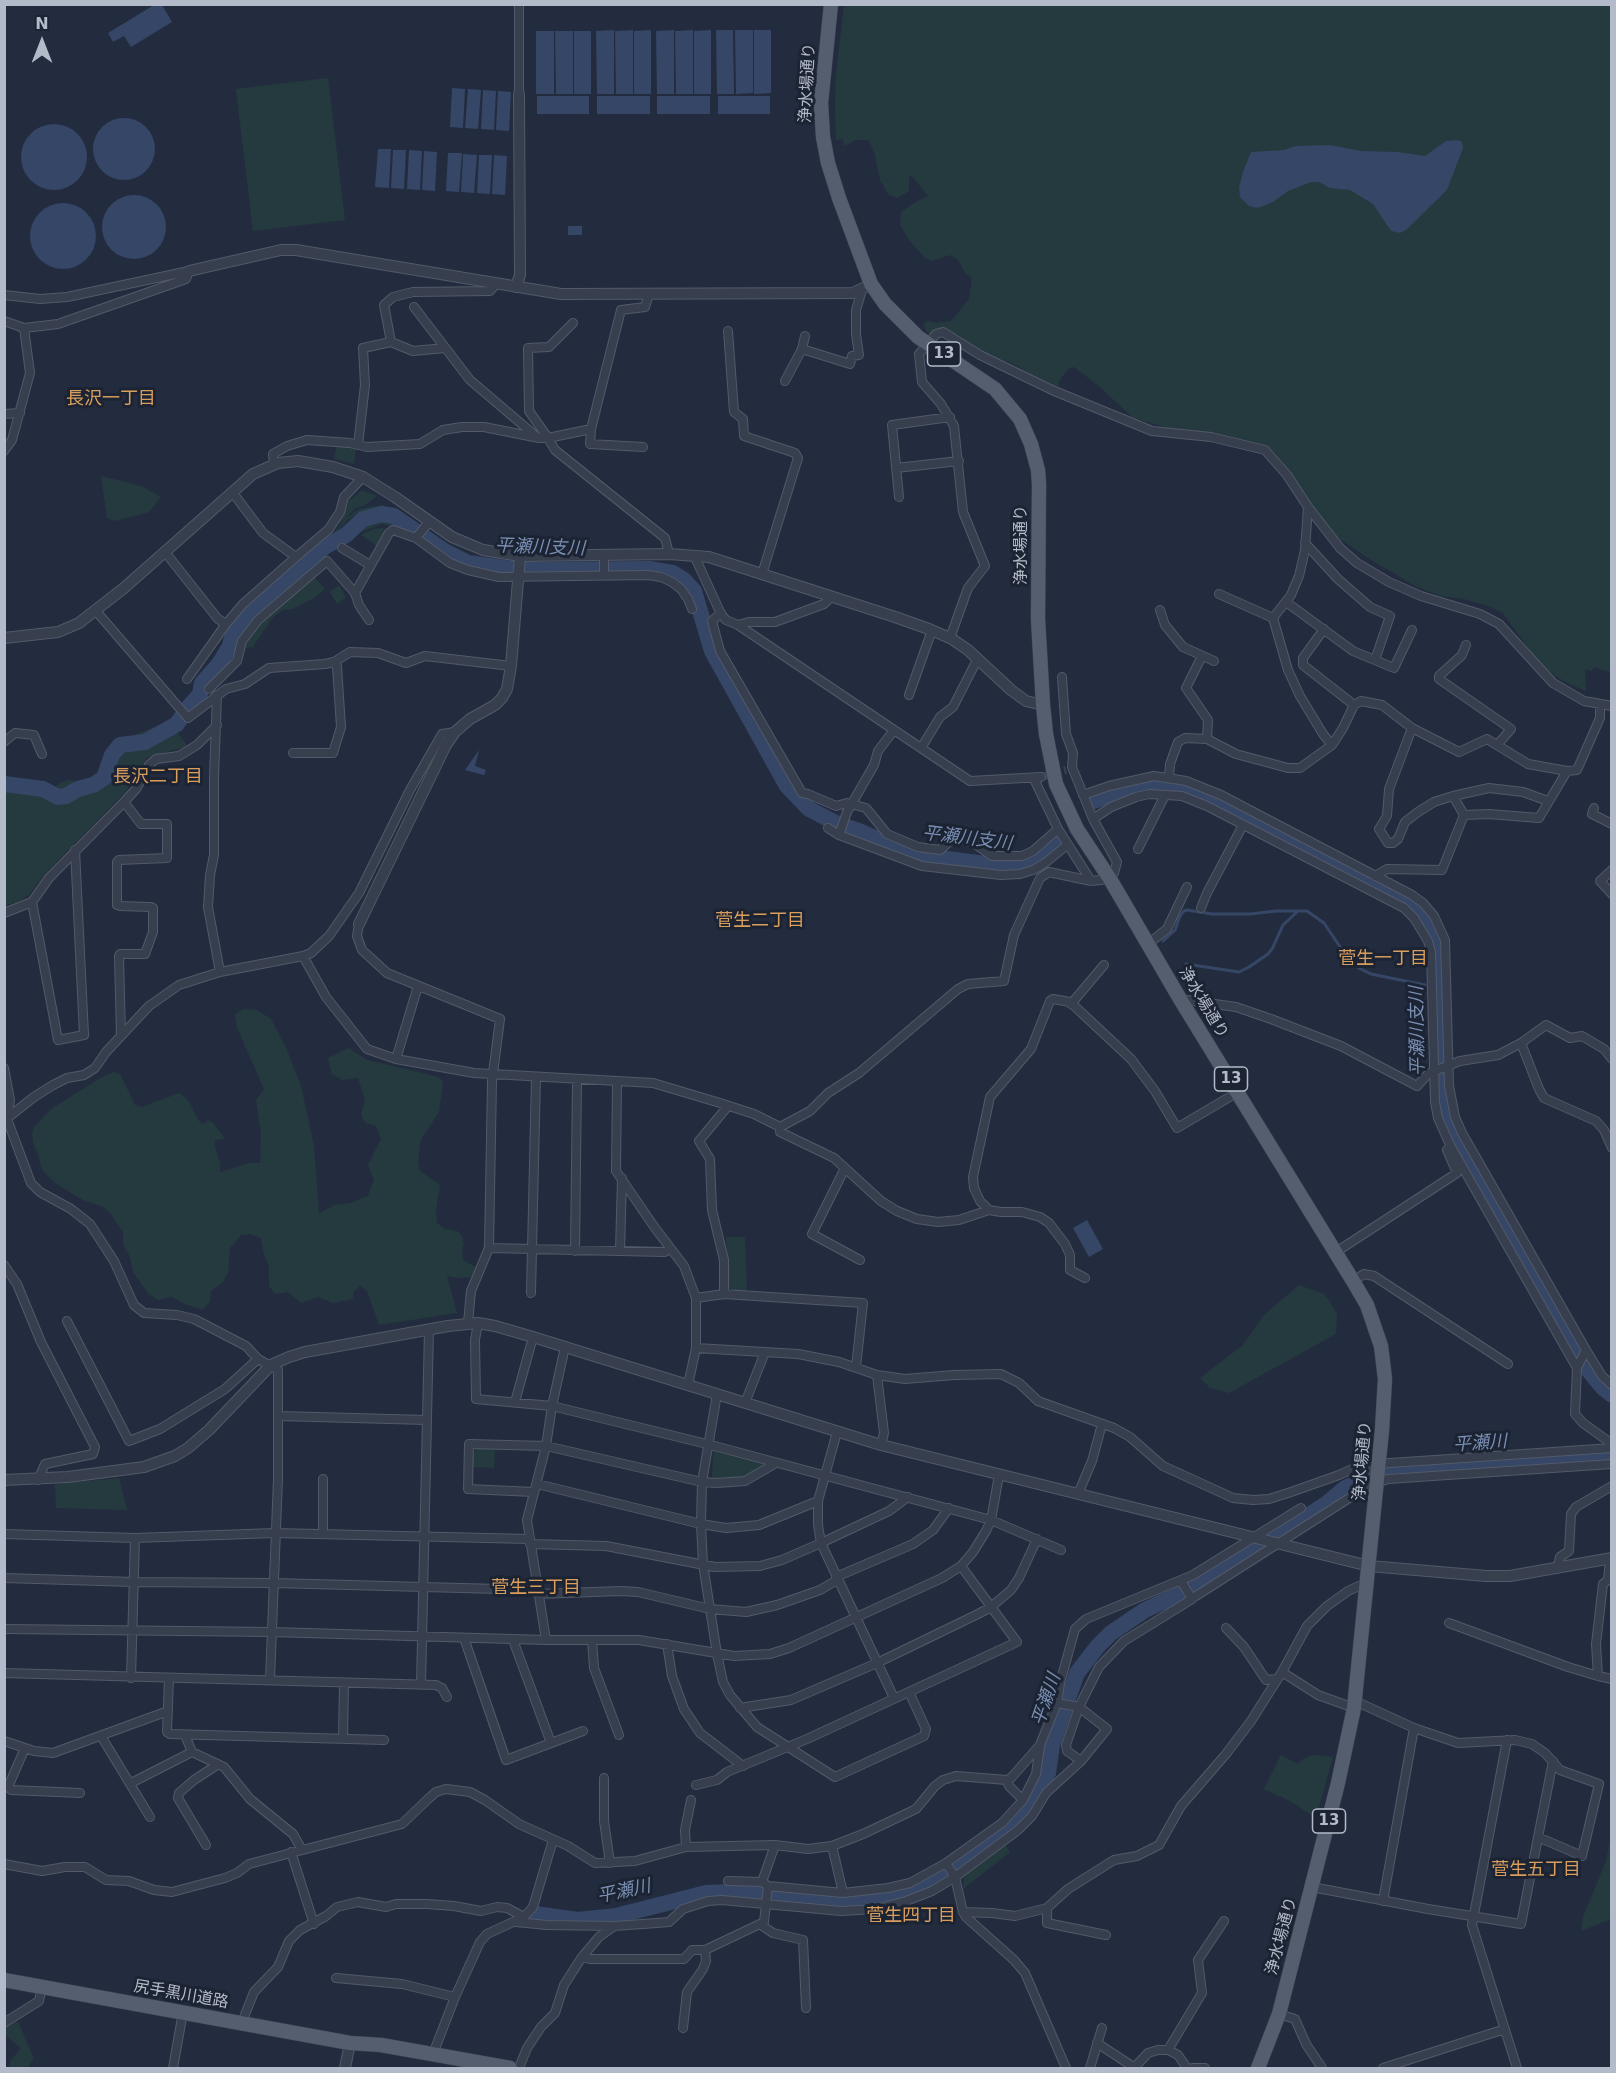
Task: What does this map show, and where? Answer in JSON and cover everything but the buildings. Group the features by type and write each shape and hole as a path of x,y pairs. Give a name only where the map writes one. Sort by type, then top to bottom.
{"main road":[{"name":"浄水場通り","path":"831,4 821,103 823,137 828,163 867,287 927,343 995,389 1020,419 1031,444 1039,484 1038,619 1043,705 1056,784 1077,829 1110,879 1180,999 1239,1092 1367,1305 1381,1346 1385,1399 1355,1705 1347,1746 1319,1841 1312,1887 1280,2014 1258,2068"},
{"name":"尻手黒川道路","path":"4,1980 350,2043 381,2045 510,2068"},
{"name":"尻手黒川道路","path":"350,2043 375,2053 459,2068"}],"street":[{"path":"516,287 520,275 519,4"},
{"path":"4,295 40,299 68,297 281,250 296,250 561,294 853,293 867,287"},
{"path":"4,321 24,327 58,324 186,279 189,271"},
{"path":"392,342 384,305 393,297 413,292 490,291 496,284"},
{"path":"802,349 850,364 852,356 859,355 856,310 867,287"},
{"path":"643,447 590,444 591,429 621,310 645,307 649,294"},
{"path":"414,307 470,380 665,538 669,554"},
{"path":"543,438 529,411 528,348 549,347 573,323"},
{"path":"4,451 12,440 30,374 24,327"},
{"path":"728,331 734,412 743,419 744,436 795,453 798,458 762,574"},
{"path":"950,638 968,588 985,566 963,512 954,426 941,404 921,382 919,354 936,334 943,332 972,350 1052,390 1152,431 1202,436 1265,450 1287,475 1308,507 1340,548 1357,563 1421,596 1480,614 1499,624 1553,683 1577,698 1611,706"},
{"path":"785,381 802,349 805,336"},
{"path":"358,445 365,385 363,348 392,342 413,351 445,348"},
{"path":"4,414 20,412"},
{"path":"899,497 892,425 950,417"},
{"path":"273,465 273,454 287,446 307,440 367,447 420,444 443,430 462,427 484,427 543,438 591,429"},
{"path":"896,468 958,460"},
{"path":"4,638 42,635 79,623 165,552 253,474 273,465 298,461 333,467 363,477 395,497 438,556 459,567 499,577 519,568 604,559 669,554 709,557 932,630 950,638 978,658 1011,690 1026,701 1043,705"},
{"path":"188,679 226,624 243,604 329,529 340,512 344,498 363,477"},
{"path":"233,493 264,533 296,557"},
{"path":"1273,618 1286,602 1299,576 1308,507"},
{"path":"355,593 389,533 393,530 422,532 494,553 519,568 661,577 681,589 692,609"},
{"path":"1305,543 1338,579 1370,607 1390,616 1374,660"},
{"path":"342,548 370,565"},
{"path":"165,552 218,619 226,624"},
{"path":"694,555 720,613 726,620 738,625 970,781 1038,778 1066,845 1091,880"},
{"path":"604,559 604,575"},
{"path":"209,689 237,661 242,641 258,620 327,561 355,593 359,605 369,620"},
{"path":"519,568 507,688 495,705 470,719 455,732 446,744 358,924 357,936 363,950 374,963 393,976 500,1019 489,1143 489,1248 471,1291 476,1399 552,1406 707,1444 991,1520 1061,1550"},
{"path":"1219,594 1273,618 1288,670 1306,705 1332,745"},
{"path":"738,625 749,622 775,622 824,604 831,597"},
{"path":"1286,602 1353,651 1394,668 1412,630"},
{"path":"1160,610 1165,625 1183,647 1214,661"},
{"path":"96,611 188,718 226,689 245,684 269,669 333,662 350,652 378,653 406,663 424,656 511,666"},
{"path":"720,613 712,621 720,651 802,793 836,806 866,808 887,834 918,847 940,850 951,840 962,839 975,844 992,856 1022,856 1033,851 1058,829"},
{"path":"1324,629 1303,658 1303,665 1354,705"},
{"path":"909,694 932,630"},
{"path":"1466,645 1461,656 1439,676 1439,679 1511,729 1498,744"},
{"path":"1202,656 1186,688 1208,720 1207,739"},
{"path":"921,748 940,717 953,707 978,658"},
{"path":"293,753 333,753 341,727 337,666 333,662"},
{"path":"780,1127 810,1111 828,1093 859,1073 958,989 968,984 1004,981 1014,935 1040,878 1049,872 1091,880 1110,879 1117,862 1093,819 1069,768 1072,753 1066,734 1062,677"},
{"path":"217,695 213,778 214,855 208,907 220,972"},
{"path":"1169,777 1170,764 1178,742 1185,738 1207,739 1236,754 1288,768 1300,768 1332,745 1354,705 1361,701 1382,705 1412,728 1459,752 1487,739 1528,764 1568,771 1577,770 1600,718 1600,705"},
{"path":"4,913 32,902 49,878 136,789 149,765 156,759 179,756 197,745 217,725"},
{"path":"1412,728 1389,789 1387,816 1380,825 1381,834 1388,843 1393,843 1398,839 1405,822 1418,812 1434,802 1453,796 1489,788 1523,792 1548,801"},
{"path":"839,833 874,765 878,751 894,730"},
{"path":"6,1119 43,1091 67,1078 84,1075 95,1068 106,1052 149,1006 179,985 220,972 311,953 329,936 359,893 410,790 442,734 455,732"},
{"path":"4,742 15,734 34,735 42,754"},
{"path":"1464,815 1489,814 1539,818 1568,771"},
{"path":"1083,795 1132,780 1154,776 1169,777 1204,787 1412,895 1423,903 1434,916 1445,940 1451,1101 1462,1133 1586,1350 1602,1377 1611,1385"},
{"path":"1093,819 1111,807 1136,797 1149,794 1182,796 1404,908 1414,918 1428,941 1431,952 1435,1102 1438,1118 1451,1147 1577,1368"},
{"path":"1138,849 1165,795"},
{"path":"1453,796 1464,815"},
{"path":"121,1036 119,956 120,954 145,954 153,932 153,909 117,905 117,862 119,860 167,858 167,824 141,824 124,802"},
{"path":"1594,808 1592,814 1611,824"},
{"path":"1375,876 1387,869 1442,870 1464,815"},
{"path":"1201,908 1243,825"},
{"path":"828,828 922,866 1001,875 1020,874 1033,870 1066,845"},
{"path":"32,902 58,1040 84,1035 75,850"},
{"path":"1611,870 1600,881 1611,894"},
{"path":"1148,944 1167,929 1187,887"},
{"path":"303,956 326,997 367,1049 396,1059 474,1073 653,1083 754,1114 780,1127"},
{"path":"1071,1004 1104,965"},
{"path":"396,1059 418,986"},
{"path":"989,1210 976,1194 974,1177 990,1097 1032,1049 1050,1001 1060,999 1071,1004 1131,1059 1155,1091 1177,1128 1239,1092"},
{"path":"1180,999 1236,1007 1271,1019 1341,1046 1417,1086 1429,1073 1450,1064 1498,1054 1546,1025 1570,1038 1582,1036 1604,1049 1611,1059"},
{"path":"1521,1042 1544,1098 1596,1121 1604,1130 1611,1148"},
{"path":"4,1068 10,1100 6,1119 31,1183 40,1192 71,1209 90,1224 114,1261 134,1305 144,1313 177,1315 194,1319 246,1346 258,1359 278,1371 279,1416 270,1680"},
{"path":"531,1293 537,1077"},
{"path":"575,1251 577,1079"},
{"path":"617,1082 616,1171 684,1266 696,1298 696,1348 687,1385"},
{"path":"724,1294 724,1260 714,1218 710,1159 699,1141 728,1106"},
{"path":"780,1127 780,1132 834,1158 881,1201 917,1219 938,1222 959,1220 989,1210 1022,1212 1040,1217 1049,1223 1065,1244 1070,1255 1071,1270 1085,1278"},
{"path":"1336,1252 1457,1173 1447,1150 1451,1147"},
{"path":"845,1168 812,1234 860,1260"},
{"path":"620,1251 622,1178"},
{"path":"489,1248 665,1252 669,1248"},
{"path":"4,1265 17,1284 41,1342 95,1447 93,1454 45,1464 38,1480"},
{"path":"1353,1281 1364,1274 1374,1276 1508,1364"},
{"path":"696,1298 724,1294 863,1303 856,1367"},
{"path":"68,1321 129,1441 160,1429 216,1395 258,1359"},
{"path":"4,1480 38,1480 144,1467 175,1456 188,1448 209,1430 271,1365 305,1352 473,1323 533,1336 881,1445 1369,1566 1510,1576 1611,1558 1608,1580 1603,1584 1596,1644 1598,1676"},
{"path":"421,1685 429,1329"},
{"path":"515,1402 533,1336"},
{"path":"546,1640 527,1520 546,1446 565,1347"},
{"path":"696,1348 798,1354 856,1367 877,1375 905,1379 1001,1374 1019,1383 1038,1401 1114,1428 1131,1437 1163,1466 1233,1497 1269,1499 1340,1475 1360,1465 1380,1462 1611,1446"},
{"path":"1586,1350 1577,1368 1575,1414 1611,1446"},
{"path":"745,1403 765,1352"},
{"path":"877,1375 884,1433 881,1445"},
{"path":"717,1394 702,1482 701,1524 703,1564 717,1654 723,1682 730,1695 757,1727 835,1777 924,1736 926,1729 909,1692"},
{"path":"279,1416 427,1420"},
{"path":"1078,1494 1092,1461 1102,1424"},
{"path":"837,1432 818,1500 821,1543 894,1698"},
{"path":"776,1463 745,1481 702,1482 546,1446 469,1444 468,1490 536,1488 726,1528 759,1526 818,1500"},
{"path":"1488,1455 1488,1472"},
{"path":"242,2022 254,1992 278,1967 289,1941 300,1930 314,1924 338,1907 358,1902 386,1906 427,1904 481,1911 496,1907 507,1908 520,1919 547,1925 614,1926 669,1922 683,1909 708,1902 734,1900 766,1892 843,1893 910,1883 946,1864 1002,1823 1023,1800 1036,1774 1040,1745 1058,1703 1060,1683 1076,1629 1086,1619 1187,1589 1276,1544 1368,1486 1390,1479 1611,1464"},
{"path":"4,1629 272,1632 513,1640 639,1640 717,1654 751,1656 770,1654 789,1648 942,1578 961,1566 973,1552 991,1520 999,1475"},
{"path":"323,1479 323,1534"},
{"path":"1557,1569 1560,1557 1569,1551 1571,1514 1576,1507 1611,1486"},
{"path":"4,1534 135,1538 275,1533 424,1536 606,1546 737,1568 760,1566 821,1543 889,1511 908,1497"},
{"path":"4,1578 274,1583 537,1592 621,1591 638,1592 711,1609 746,1612 777,1605 820,1590 837,1579 913,1544 933,1530 949,1508"},
{"path":"1081,1761 1067,1750 1066,1745 1076,1706 1099,1667 1109,1655 1124,1641 1192,1599 1187,1589 1193,1575 1301,1508"},
{"path":"131,1678 135,1538"},
{"path":"740,1708 791,1700 877,1663 991,1607 1011,1590 1038,1539"},
{"path":"696,1785 717,1780 727,1772 807,1739 1017,1642 961,1566"},
{"path":"963,1912 1015,1916 1047,1908 1068,1889 1114,1860 1137,1856 1159,1845 1181,1806 1236,1740 1279,1676 1307,1626 1327,1606 1348,1591 1359,1586 1367,1586"},
{"path":"1449,1623 1568,1667 1611,1679"},
{"path":"1226,1628 1244,1647 1266,1680 1279,1676 1318,1695 1355,1705 1458,1743 1515,1740 1532,1744 1553,1761 1560,1770 1599,1784 1582,1856 1538,1837"},
{"path":"464,1638 506,1760 583,1731"},
{"path":"513,1640 550,1743"},
{"path":"592,1640 594,1668 619,1735"},
{"path":"667,1644 672,1676 684,1709 700,1732 743,1766"},
{"path":"4,1673 436,1685 442,1688 447,1697"},
{"path":"169,1678 167,1731 170,1734 384,1740"},
{"path":"343,1739 344,1683"},
{"path":"728,1881 841,1911 876,1909 906,1902 932,1891 1018,1830 1032,1816 1046,1793 1081,1761 1107,1729 1076,1706 1058,1703"},
{"path":"4,1741 42,1753 53,1753 168,1711"},
{"path":"1383,1901 1414,1728"},
{"path":"185,1735 192,1752 224,1767 250,1798 293,1834 303,1850"},
{"path":"101,1736 150,1817"},
{"path":"1508,1740 1472,1925 1517,2068"},
{"path":"4,1864 42,1870 85,1867 106,1880 129,1881 154,1890 172,1892 225,1878 249,1864 402,1824 428,1798 446,1789 470,1792 519,1824 568,1846 595,1863 635,1861 686,1847 775,1845 808,1849 832,1846 916,1809 943,1780 956,1776 1007,1780 1040,1745"},
{"path":"25,1748 8,1787 11,1790 80,1793"},
{"path":"131,1783 192,1752"},
{"path":"1312,1887 1521,1924 1553,1761"},
{"path":"206,1845 178,1798 179,1792 217,1765"},
{"path":"604,1778 604,1821 610,1863"},
{"path":"1007,1780 1009,1786 1023,1800"},
{"path":"686,1847 691,1800"},
{"path":"433,2054 480,1942 487,1934 520,1919 533,1907 553,1840"},
{"path":"582,1957 590,1959 684,1959 692,1950 705,1950 761,1925 764,1922 766,1892 775,1845"},
{"path":"832,1846 843,1893"},
{"path":"291,1852 314,1924"},
{"path":"946,1864 954,1876 966,1917 1014,1960 1025,1973 1066,2068"},
{"path":"1047,1908 1047,1923 1106,1935"},
{"path":"1168,2050 1202,1994 1198,1960 1224,1921"},
{"path":"761,1925 773,1933 804,1940 806,2008"},
{"path":"519,2068 527,2048 541,2027 555,2013 564,1985 582,1957 599,1937 614,1926"},
{"path":"683,2028 687,1992 698,1978 706,1961 705,1950"},
{"path":"336,1978 402,1984 455,1997"},
{"path":"4,2023 39,2001 42,1986"},
{"path":"173,2068 183,2012"},
{"path":"1280,2014 1295,2019 1306,2044 1322,2068"},
{"path":"1090,2068 1102,2028"},
{"path":"1383,2068 1506,2029"},
{"path":"345,2068 350,2043"},
{"path":"1097,2043 1134,2068 1148,2053 1168,2050 1179,2055 1187,2068"},
{"path":"1193,2068 1205,2068"}],"green space":[{"path":"844,5 1611,5 1611,673 1594,667 1592,671 1585,669 1586,691 1565,682 1541,666 1503,613 1491,607 1464,599 1441,596 1415,586 1365,556 1337,537 1308,504 1297,482 1268,446 1168,428 1133,418 1100,387 1074,367 1068,369 1059,381 1058,387 1053,389 1035,381 1027,372 1011,363 988,355 966,343 958,335 947,331 932,338 924,324 927,321 936,323 951,321 969,299 972,278 966,274 958,260 950,255 932,261 925,258 900,225 901,212 928,196 911,175 909,191 897,198 888,194 880,180 874,151 868,140 856,140 844,146 843,139 836,140 836,75"},
{"path":"328,78 345,220 253,231 236,89"},
{"path":"337,443 356,448 354,464 334,459"},
{"path":"101,476 141,486 161,497 149,512 115,521 107,518"},
{"path":"362,490 377,496 364,506 356,508 340,523 338,522 349,501"},
{"path":"382,505 393,509 405,518 387,512 363,516 358,513 347,520 335,538 330,538 345,519 359,509"},
{"path":"388,516 414,532 382,524 355,534 335,551 352,531 365,521"},
{"path":"373,529 389,530 377,546 361,535"},
{"path":"312,575 325,589 314,598 293,609 283,610 272,618 253,647 245,648 248,641 245,638 259,620"},
{"path":"339,585 346,597 337,604 330,592"},
{"path":"165,723 176,730 187,746 147,758 127,790 43,876 30,894 20,901 4,906 4,789 40,791 53,788 69,780 78,782 91,780 105,765 113,743"},
{"path":"244,1009 257,1010 271,1019 287,1050 301,1086 314,1146 319,1214 334,1205 351,1203 368,1196 374,1180 368,1165 381,1139 376,1126 365,1123 361,1115 365,1100 358,1078 342,1080 332,1074 328,1058 349,1048 367,1060 438,1077 443,1082 439,1112 421,1139 418,1162 420,1171 440,1185 436,1210 437,1223 461,1235 464,1243 463,1260 476,1267 471,1277 447,1276 457,1313 379,1325 367,1291 360,1286 353,1292 354,1299 333,1303 318,1297 301,1303 288,1292 275,1294 269,1286 269,1266 261,1238 250,1234 241,1235 230,1248 228,1272 223,1282 211,1291 210,1301 203,1310 172,1297 158,1300 148,1293 133,1272 130,1257 123,1244 123,1232 110,1213 103,1207 83,1200 55,1183 42,1170 33,1143 34,1127 51,1109 114,1072 120,1074 135,1105 142,1107 179,1093 188,1100 199,1121 203,1124 208,1120 213,1123 224,1139 216,1140 214,1143 220,1163 220,1172 249,1163 260,1163 261,1133 256,1100 264,1089 237,1028 235,1014"},
{"path":"726,1237 745,1237 747,1292 732,1291 729,1287"},
{"path":"1299,1285 1324,1294 1328,1299 1337,1314 1336,1334 1229,1393 1210,1388 1200,1378 1243,1345 1264,1315"},
{"path":"477,1449 495,1449 494,1468 473,1467 473,1453"},
{"path":"717,1450 764,1463 764,1467 740,1478 712,1479 713,1452"},
{"path":"119,1478 127,1510 56,1508 55,1484"},
{"path":"1281,1755 1298,1764 1312,1755 1333,1757 1316,1818 1290,1801 1264,1789"},
{"path":"1611,1836 1611,1919 1581,1931 1583,1917 1606,1861"},
{"path":"1006,1845 1010,1852 963,1889 964,1875"},
{"path":"18,2022 34,2058 27,2068 8,2068 11,2060 21,2048 5,2035 4,2028"}],"water":[{"path":"154,5 162,5 172,22 131,47 124,36 113,42 108,33"},
{"path":"614,30 614,94 597,94 596,31"},
{"path":"633,30 633,94 616,94 615,31"},
{"path":"651,30 651,94 634,94 634,31"},
{"path":"674,30 674,94 657,94 656,31"},
{"path":"693,30 693,94 676,94 675,31"},
{"path":"711,30 711,94 694,94 694,31"},
{"path":"716,30 733,30 734,94 717,94"},
{"path":"735,30 753,30 753,93 736,94"},
{"path":"754,30 771,30 771,93 754,94"},
{"path":"536,31 554,31 554,94 536,94"},
{"path":"555,31 573,31 573,94 556,94"},
{"path":"574,31 591,31 591,94 574,94"},
{"path":"452,88 465,89 463,128 450,127"},
{"path":"468,89 481,90 478,129 465,128"},
{"path":"483,90 496,91 494,130 481,129"},
{"path":"498,91 511,92 509,131 496,130"},
{"path":"537,96 589,96 589,114 537,114"},
{"path":"597,96 650,96 650,114 597,114"},
{"path":"657,96 710,96 710,114 657,114"},
{"path":"718,96 770,96 770,114 718,114"},
{"path":"118,118 130,118 146,127 153,137 155,149 153,161 146,171 130,180 118,180 107,175 98,166 93,155 93,143 98,132 107,123"},
{"path":"54,124 67,127 77,134 84,144 87,157 84,170 77,180 67,187 54,190 41,187 31,180 24,170 21,157 24,144 31,134 41,127"},
{"path":"1446,141 1462,142 1463,148 1447,190 1406,230 1400,233 1391,231 1373,204 1350,190 1330,188 1319,182 1311,182 1288,191 1273,202 1258,208 1249,206 1240,197 1239,187 1251,152 1284,150 1296,146 1330,145 1361,151 1398,152 1425,156"},
{"path":"378,149 391,149 389,188 375,187"},
{"path":"393,150 406,150 404,189 391,188"},
{"path":"409,150 422,151 420,190 407,189"},
{"path":"424,151 437,152 435,191 422,190"},
{"path":"448,153 462,153 459,192 446,191"},
{"path":"463,154 477,155 474,193 461,192"},
{"path":"479,155 492,155 490,194 477,193"},
{"path":"494,155 507,156 505,195 492,194"},
{"path":"128,195 140,195 157,204 164,215 166,227 164,239 157,250 140,259 128,259 116,254 107,245 102,233 102,221 107,209 116,200"},
{"path":"63,203 76,206 86,213 93,223 96,236 93,249 86,259 76,266 63,269 50,266 40,259 33,249 30,236 33,223 40,213 50,206"},
{"path":"568,226 582,226 582,235 568,235"},
{"path":"479,750 475,766 486,770 484,775 465,770"},
{"path":"1087,1220 1103,1249 1089,1257 1073,1228"}],"waterway":[{"name":"平瀬川支川","path":"4,784 43,789 58,797 93,785 104,778 112,755 120,745 145,742 177,724 200,694 202,683 219,664 230,646 232,636 261,601 326,546 346,535 363,519 382,514 394,516 446,552 468,563 519,570 649,569 673,573 684,580 694,591 712,651 787,786 809,809 836,823 906,852 994,865 1018,865 1038,858 1057,839"},
{"name":"平瀬川支川","path":"1091,802 1129,788 1147,785 1171,786 1193,793 1253,821 1399,897 1417,910 1436,944 1438,1079 1445,1121 1571,1349 1603,1388 1612,1395"},
{"path":"1163,941 1175,930 1180,916 1187,910 1212,914 1307,911 1324,923 1349,960 1359,968 1371,974 1425,985"},
{"path":"1184,976 1186,964 1239,972 1249,967 1268,954 1283,925 1298,911"},
{"name":"平瀬川","path":"535,1914 578,1920 616,1916 706,1893 753,1891 846,1900 890,1896 931,1882 1003,1832 1029,1809 1040,1793 1048,1773 1052,1745 1077,1673 1111,1633 1145,1610 1246,1556 1326,1504 1345,1488 1391,1469 1555,1457 1612,1456"}],"tunnel":[{"path":"1041,777 1066,770"}],"district":[{"name":"長沢一丁目","path":"111,399"},
{"name":"長沢二丁目","path":"158,777"},
{"name":"菅生二丁目","path":"760,921"},
{"name":"菅生一丁目","path":"1383,959"},
{"name":"菅生三丁目","path":"536,1588"},
{"name":"菅生五丁目","path":"1536,1870"},
{"name":"菅生四丁目","path":"911,1916"}]}
